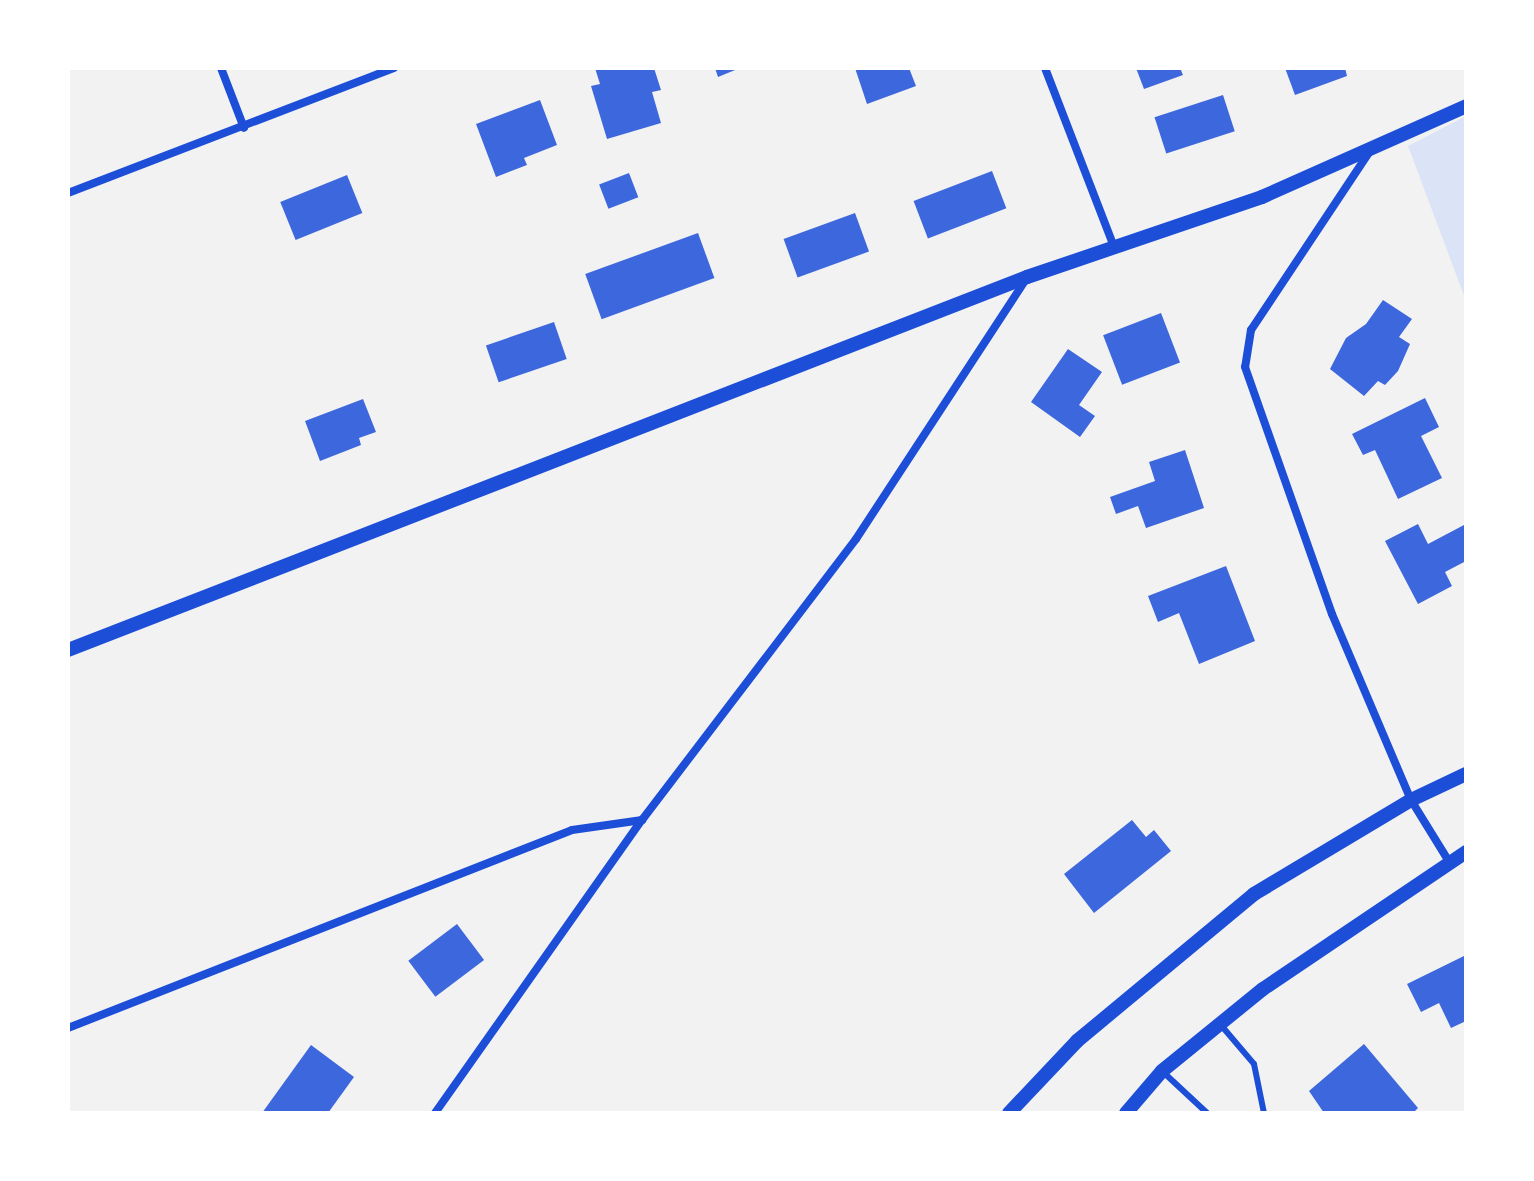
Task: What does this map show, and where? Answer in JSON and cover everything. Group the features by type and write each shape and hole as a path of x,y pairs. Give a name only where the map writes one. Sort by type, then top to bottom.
{"street":[{"path":"221,68 244,128"},
{"path":"68,193 394,68"},
{"path":"1045,68 1114,247"},
{"path":"68,650 1027,277 1262,197 1466,106"},
{"path":"1370,150 1251,330 1245,367 1332,614 1411,800 1448,860"},
{"path":"435,1113 642,820 856,539 1027,277"},
{"path":"1009,1113 1077,1041 1254,894 1411,800 1466,774"},
{"path":"68,1028 572,830 642,820"},
{"path":"1126,1113 1162,1071 1220,1024 1448,860 1466,852"}],"lane":[{"path":"1220,1024 1254,1064 1264,1113"},
{"path":"1162,1071 1207,1113"}],"shaded area":[{"path":"1466,116 1466,301 1408,146"}],"building":[{"path":"595,68 654,68 661,90 652,92 661,123 607,139 591,86 600,84"},
{"path":"715,68 740,68 718,77"},
{"path":"855,68 909,68 916,86 867,104"},
{"path":"1136,68 1180,68 1183,75 1144,89"},
{"path":"1285,68 1345,68 1347,76 1295,95"},
{"path":"1223,95 1235,131 1166,153 1155,117"},
{"path":"540,100 557,145 524,158 527,165 496,177 476,124"},
{"path":"992,171 1006,208 928,238 914,201"},
{"path":"629,173 638,197 608,209 599,184"},
{"path":"347,175 362,213 296,240 280,202"},
{"path":"855,213 869,252 798,278 784,239"},
{"path":"698,233 714,278 602,319 585,274"},
{"path":"1383,300 1412,319 1399,337 1410,344 1398,371 1385,385 1378,381 1364,396 1330,369 1346,338 1366,324"},
{"path":"1161,313 1180,362 1122,385 1103,335"},
{"path":"554,322 567,359 499,382 486,345"},
{"path":"1068,349 1102,372 1079,405 1095,416 1080,437 1031,402"},
{"path":"1425,398 1439,427 1421,436 1442,478 1398,499 1375,450 1363,455 1352,434"},
{"path":"363,399 376,432 359,438 361,445 320,461 305,421"},
{"path":"1185,450 1204,508 1146,528 1138,506 1116,514 1110,497 1155,481 1149,462"},
{"path":"1418,524 1428,544 1464,525 1466,561 1445,572 1452,586 1418,604 1385,541"},
{"path":"1226,566 1255,641 1199,664 1179,613 1158,622 1148,596"},
{"path":"1132,820 1146,837 1154,830 1171,851 1094,913 1064,874"},
{"path":"457,924 484,960 435,997 408,961"},
{"path":"1466,955 1466,1021 1451,1028 1439,1003 1421,1012 1407,984"},
{"path":"1364,1044 1418,1108 1413,1113 1324,1113 1309,1091"},
{"path":"311,1045 354,1077 328,1113 262,1113"}]}
